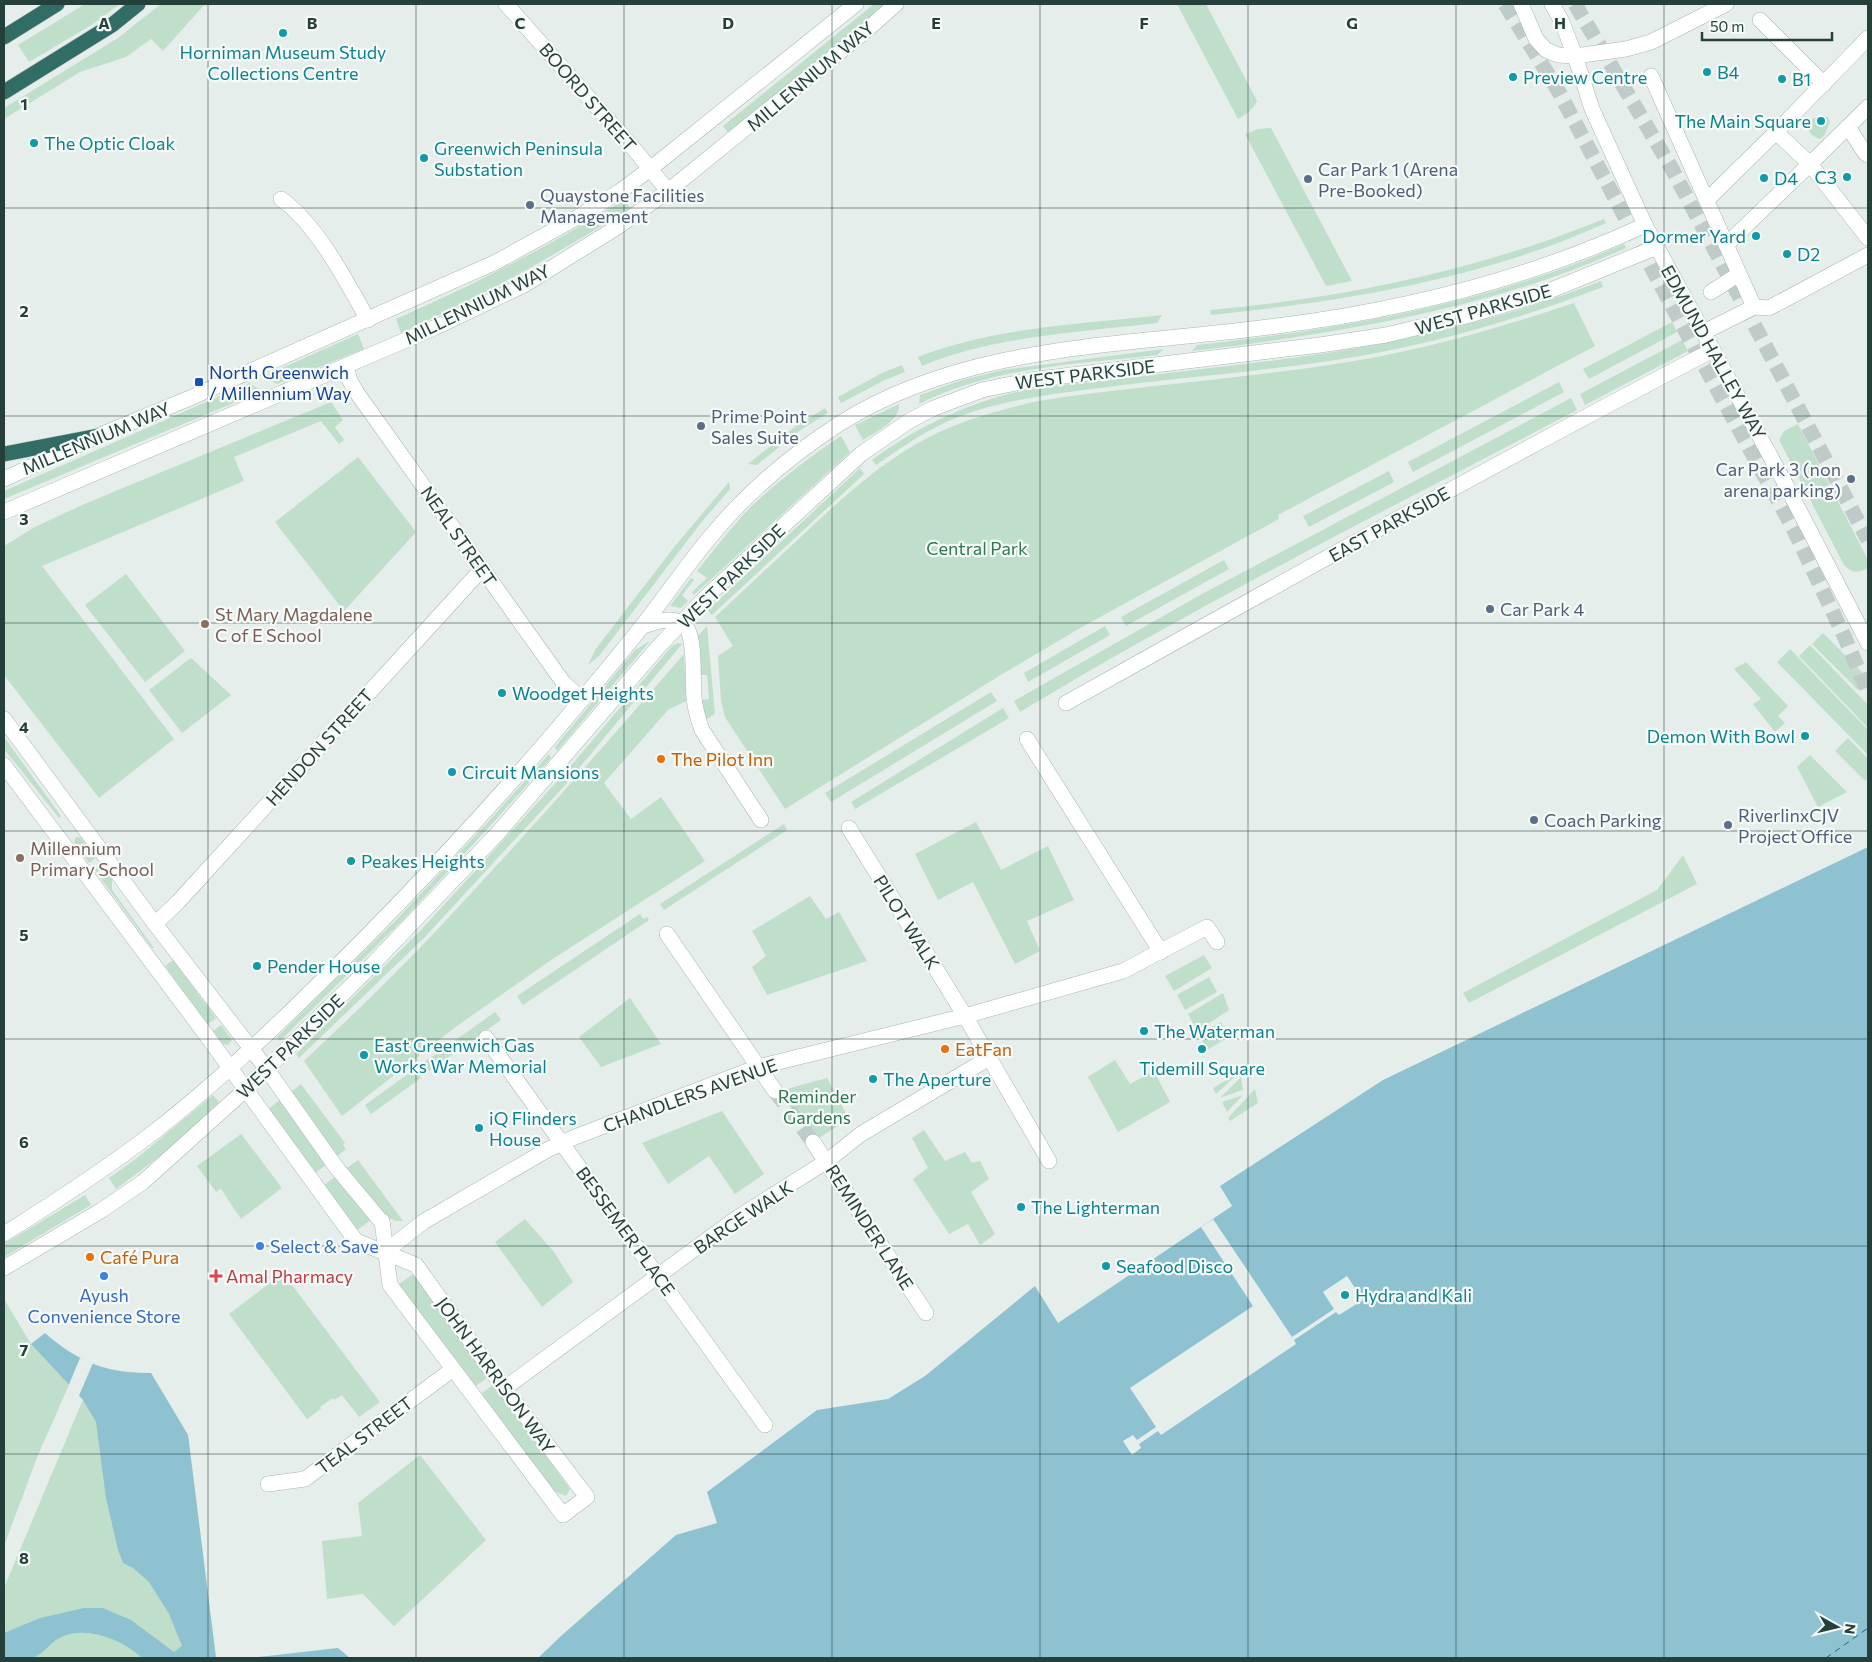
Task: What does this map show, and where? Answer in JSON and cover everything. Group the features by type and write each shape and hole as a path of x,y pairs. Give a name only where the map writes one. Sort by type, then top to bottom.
{"highway":[{"path":"4,37 57,4"},
{"path":"4,92 112,25 138,4"},
{"path":"4,454 98,436"}],"street":[{"name":"BOORD STREET","path":"506,4 668,191"},
{"name":"MILLENNIUM WAY","path":"4,478 368,320 496,262 534,242 619,192 856,4"},
{"name":"MILLENNIUM WAY","path":"4,512 434,328 524,285 619,226 668,191 861,35 896,4"},
{"path":"1521,4 1536,39 1546,50 1558,55 1574,56 1626,49 1651,42 1726,4"},
{"name":"EDMUND HALLEY WAY","path":"1552,4 1562,22 1592,109 1645,225 1704,332 1868,643"},
{"path":"1760,20 1824,84"},
{"path":"1706,200 1868,38"},
{"path":"1651,76 1754,307"},
{"path":"1726,245 1868,107"},
{"path":"1848,127 1868,155"},
{"path":"1776,132 1810,164 1868,238"},
{"path":"281,199 299,214 311,228 348,283 368,320"},
{"name":"WEST PARKSIDE","path":"4,1234 98,1173 154,1131 230,1068 336,966 485,812 582,700 712,536 740,504 788,460 842,422 874,405 936,378 989,364 1044,353 1276,327 1406,304 1493,282 1544,266 1614,240 1645,225"},
{"name":"WEST PARKSIDE","path":"4,1268 102,1210 143,1182 172,1158 245,1090 370,968 497,834 681,622 861,454 909,421 958,398 1002,385 1386,335 1466,316 1544,293 1657,247"},
{"path":"1704,332 1754,307 1770,308 1868,256"},
{"path":"1712,292 1739,274"},
{"name":"EAST PARKSIDE","path":"1066,703 1339,551 1713,350"},
{"name":"NEAL STREET","path":"346,366 350,382 357,393 563,682 582,700"},
{"name":"HENDON STREET","path":"155,924 184,895 482,569"},
{"path":"641,627 668,620 681,622 689,629 696,714 702,730 760,820"},
{"name":"JOHN HARRISON WAY","path":"4,719 155,924 266,1068 336,1167 382,1221 385,1252 390,1285 563,1515 576,1512 587,1497 416,1265 385,1252 356,1241 151,960 4,765"},
{"path":"1028,739 1161,952"},
{"name":"PILOT WALK","path":"849,828 965,1016"},
{"name":"CHANDLERS AVENUE","path":"385,1252 418,1225 562,1142 758,1067 965,1016 1123,971 1207,927 1217,942"},
{"path":"667,934 775,1090"},
{"path":"151,960 172,945"},
{"path":"965,1016 1049,1161"},
{"name":"BESSEMER PLACE","path":"486,1038 765,1425"},
{"name":"BARGE WALK","path":"505,1388 734,1220 827,1161 861,1134 989,1058"},
{"name":"REMINDER LANE","path":"813,1142 926,1313"},
{"name":"TEAL STREET","path":"268,1484 305,1479 453,1369"}],"green space":[{"path":"85,4 120,4 93,24 29,62 18,45"},
{"path":"161,4 205,4 163,51 151,39 126,57 80,72 4,119 4,108 118,38"},
{"path":"874,4 885,4 728,133 723,126"},
{"path":"1177,4 1206,4 1257,101 1251,109 1238,119"},
{"path":"1823,116 1828,117 1830,122 1824,136 1820,139 1810,132 1808,126 1812,119"},
{"path":"1271,128 1352,281 1326,286 1245,134 1258,129"},
{"path":"624,200 630,208 574,242 518,275 401,333 396,319 456,292 513,263"},
{"path":"1604,219 1606,223 1511,259 1413,285 1312,303 1211,315 1210,310 1311,298 1411,279 1509,253"},
{"path":"1624,244 1626,248 1574,269 1521,288 1467,303 1358,327 1192,351 1197,345 1252,339 1360,322 1468,298 1573,265"},
{"path":"1601,281 1603,287 1505,321 1471,331 1370,354 1306,364 1039,396 1000,404 962,415 944,423 876,465 872,460 901,440 930,424 961,410 1008,394 1052,386 1269,361 1396,341 1438,332 1520,309"},
{"name":"Central Park","path":"1574,303 1595,346 1278,515 1279,519 1082,627 999,676 785,809 725,717 721,701 718,656 733,646 715,617 858,485 901,453 944,430 973,419 1033,402 1292,370 1391,354 1483,331"},
{"path":"1162,315 1157,323 1007,342 949,356 922,366 918,357 977,339 1008,333 1070,324"},
{"path":"1672,322 1677,332 1589,379 1583,369"},
{"path":"358,334 364,349 277,384 264,376"},
{"path":"1682,340 1688,351 1585,405 1580,394"},
{"path":"1164,349 1157,355 1035,369 1005,375 976,382 919,404 920,395 962,380 1003,370"},
{"path":"902,365 905,372 885,380 841,403 838,397 882,373"},
{"path":"1559,382 1564,392 1413,472 1408,462"},
{"path":"249,383 262,391 4,499 4,491"},
{"path":"1571,398 1577,410 1226,594 1020,712 1014,701 1202,594"},
{"path":"331,402 343,420 335,427 344,440 339,444 321,421 234,457 244,481 42,566 174,739 99,798 4,675 4,546 33,528 82,505"},
{"path":"899,404 896,416 891,421 863,440 855,425"},
{"path":"825,408 828,413 799,431 757,465 748,464 797,425"},
{"path":"1798,424 1868,560 1868,568 1865,570 1853,571 1844,565 1779,440 1784,431"},
{"path":"841,436 850,452 694,595 692,592 707,578 697,571 740,519 786,476"},
{"path":"358,457 416,532 344,611 275,522"},
{"path":"860,468 864,474 712,615 708,610"},
{"path":"1389,471 1394,482 1309,527 1303,516"},
{"path":"729,482 730,489 700,524 599,656 588,665 595,650 675,546"},
{"path":"1224,560 1229,569 1126,626 1121,617"},
{"path":"126,574 185,651 145,682 85,605"},
{"path":"691,578 694,580 682,595 688,601 681,608 670,606"},
{"path":"707,626 715,714 704,721 701,700 709,699 707,675 699,675 697,637"},
{"path":"1105,626 1110,635 1028,682 1024,673"},
{"path":"1823,633 1868,678 1858,690 1812,644"},
{"path":"650,641 557,751 555,747 635,650"},
{"path":"678,643 682,644 575,773 570,767 672,646"},
{"path":"1810,645 1868,705 1868,728 1799,656"},
{"path":"1790,649 1868,730 1868,755 1777,662"},
{"path":"684,654 686,701 668,710 604,783 631,819 661,797 705,861 551,960 457,1026 342,1116 304,1061 384,984 443,923 546,811"},
{"path":"191,658 231,695 182,733 149,690"},
{"path":"1746,662 1788,706 1778,716 1785,723 1775,732 1753,704 1761,699 1734,669"},
{"path":"991,692 997,701 831,802 825,793"},
{"path":"1003,708 1009,718 855,809 851,802"},
{"path":"4,737 61,816 59,818 4,749"},
{"path":"1848,738 1868,759 1868,778 1865,781 1835,751"},
{"path":"549,754 551,758 401,922 280,1041 277,1037 397,919"},
{"path":"1810,755 1847,792 1818,807 1797,767"},
{"path":"563,775 568,782 425,937 299,1058 296,1054 420,931"},
{"path":"976,822 1001,870 1048,846 1074,900 1027,921 1040,951 1015,964 973,882 938,900 915,854"},
{"path":"784,824 787,830 664,910 660,904"},
{"path":"76,837 81,838 96,858 89,863 74,842"},
{"path":"1683,855 1697,884 1469,1003 1463,993 1657,890"},
{"path":"100,864 112,879 112,890 154,948 152,948 94,869"},
{"path":"810,896 826,919 839,912 867,961 767,995 752,967 766,956 752,931"},
{"path":"640,914 643,919 647,917 649,920 523,1005 517,996"},
{"path":"1204,955 1212,968 1174,991 1165,976"},
{"path":"173,960 216,1018 208,1024 165,966"},
{"path":"1209,977 1217,992 1185,1010 1177,995"},
{"path":"1223,993 1229,1010 1197,1031 1188,1014"},
{"path":"630,998 661,1044 601,1067 579,1037"},
{"path":"495,1012 501,1020 425,1074 419,1066"},
{"path":"1221,1022 1229,1037 1207,1050 1199,1034"},
{"path":"221,1025 232,1040 228,1045 223,1044 213,1031"},
{"path":"1115,1060 1130,1084 1154,1071 1170,1102 1118,1132 1088,1077"},
{"path":"415,1069 421,1078 371,1114 365,1105"},
{"path":"1240,1072 1216,1094 1213,1088"},
{"path":"1241,1077 1243,1090 1220,1098"},
{"name":"Reminder Gardens","path":"827,1078 849,1119 814,1141 779,1091"},
{"path":"301,1084 345,1143 343,1145 346,1149 335,1158 291,1092"},
{"path":"1255,1089 1258,1103 1230,1121 1228,1118"},
{"path":"213,1095 219,1102 168,1150 116,1189 109,1178 137,1158"},
{"path":"1243,1095 1227,1112 1222,1102"},
{"path":"280,1100 327,1164 314,1174 267,1110"},
{"path":"722,1111 764,1174 735,1194 709,1156 668,1184 642,1143"},
{"path":"924,1130 945,1161 965,1152 972,1163 980,1161 989,1179 971,1192 995,1234 980,1245 968,1224 949,1234 913,1179 928,1168 912,1138"},
{"path":"241,1134 282,1188 241,1219 221,1189 216,1192 197,1166"},
{"path":"358,1160 403,1221 396,1221 384,1216 344,1170"},
{"path":"336,1176 372,1219 356,1231 323,1186"},
{"path":"85,1195 91,1205 4,1257 4,1244"},
{"path":"525,1219 554,1252 573,1282 542,1307 495,1242"},
{"path":"283,1273 380,1402 359,1417 342,1395 334,1400 333,1398 307,1419 229,1314"},
{"path":"413,1274 488,1377 476,1386 398,1285"},
{"path":"4,1299 31,1344 69,1385 38,1455 4,1546"},
{"path":"97,1366 117,1371 151,1373 188,1435 216,1658 4,1658 4,1588"},
{"path":"494,1384 570,1489 566,1496 551,1490 481,1394"},
{"path":"420,1455 486,1540 394,1626 363,1594 327,1599 322,1541 362,1536 358,1503"}],"water":[{"path":"1868,847 1868,1658 538,1658 676,1535 717,1523 707,1492 817,1410 888,1399 925,1376 1035,1286 1058,1323 1232,1206 1220,1186 1383,1080"},
{"path":"45,1333 69,1351 94,1364 120,1371 151,1373 188,1435 216,1658 142,1658 113,1639 89,1633 78,1633 66,1635 56,1640 34,1657 25,1659 4,1658 4,1633 40,1618 84,1608 103,1608 131,1620 174,1652 182,1646 169,1614 149,1582 133,1568 123,1563 118,1550 106,1498 96,1422 83,1400 31,1344"},
{"path":"338,1648 350,1658 249,1658"}],"pier":[{"path":"1213,1219 1292,1337 1334,1309 1323,1292 1347,1276 1363,1300 1339,1315 1336,1312 1294,1340 1296,1344 1161,1435 1158,1431 1139,1444 1141,1448 1132,1455 1123,1441 1133,1435 1137,1440 1156,1427 1130,1388 1253,1306 1201,1227"},
{"path":"80,1358 93,1363 78,1398 68,1387"}],"ferry route":[{"path":"1826,1658 1868,1628"}],"tunnel":[{"path":"1505,4 1559,92 1674,310 1794,530 1845,638 1868,692"},
{"path":"1575,4 1672,169 1868,540"},
{"path":"775,1091 813,1142"}],"place":[{"name":"Horniman Museum Study Collections Centre","path":"283,33"},
{"name":"B4","path":"1707,72"},
{"name":"Preview Centre","path":"1513,77"},
{"name":"B1","path":"1782,79"},
{"name":"The Main Square","path":"1821,121"},
{"name":"The Optic Cloak","path":"34,143"},
{"name":"Greenwich Peninsula Substation","path":"424,158"},
{"name":"C3","path":"1847,177"},
{"name":"D4","path":"1764,178"},
{"name":"Car Park 1 (Arena Pre-Booked)","path":"1308,179"},
{"name":"Quaystone Facilities Management","path":"530,205"},
{"name":"Dormer Yard","path":"1756,236"},
{"name":"D2","path":"1787,254"},
{"name":"North Greenwich / Millennium Way","path":"199,382"},
{"name":"Prime Point Sales Suite","path":"701,426"},
{"name":"Car Park 3 (non arena parking)","path":"1851,479"},
{"name":"Car Park 4","path":"1490,609"},
{"name":"St Mary Magdalene C of E School","path":"205,624"},
{"name":"Woodget Heights","path":"502,693"},
{"name":"Demon With Bowl","path":"1805,736"},
{"name":"The Pilot Inn","path":"661,759"},
{"name":"Circuit Mansions","path":"452,772"},
{"name":"Coach Parking","path":"1534,820"},
{"name":"RiverlinxCJV Project Office","path":"1728,825"},
{"name":"Millennium Primary School","path":"20,858"},
{"name":"Peakes Heights","path":"351,861"},
{"name":"Pender House","path":"257,966"},
{"name":"The Waterman","path":"1144,1031"},
{"name":"EatFan","path":"945,1049"},
{"name":"Tidemill Square","path":"1202,1049"},
{"name":"East Greenwich Gas Works War Memorial","path":"364,1055"},
{"name":"The Aperture","path":"873,1079"},
{"name":"iQ Flinders House","path":"479,1128"},
{"name":"The Lighterman","path":"1021,1207"},
{"name":"Select & Save","path":"260,1246"},
{"name":"Café Pura","path":"90,1257"},
{"name":"Seafood Disco","path":"1106,1266"},
{"name":"Ayush Convenience Store","path":"104,1276"},
{"name":"Amal Pharmacy","path":"216,1276"},
{"name":"Hydra and Kali","path":"1345,1295"}]}
